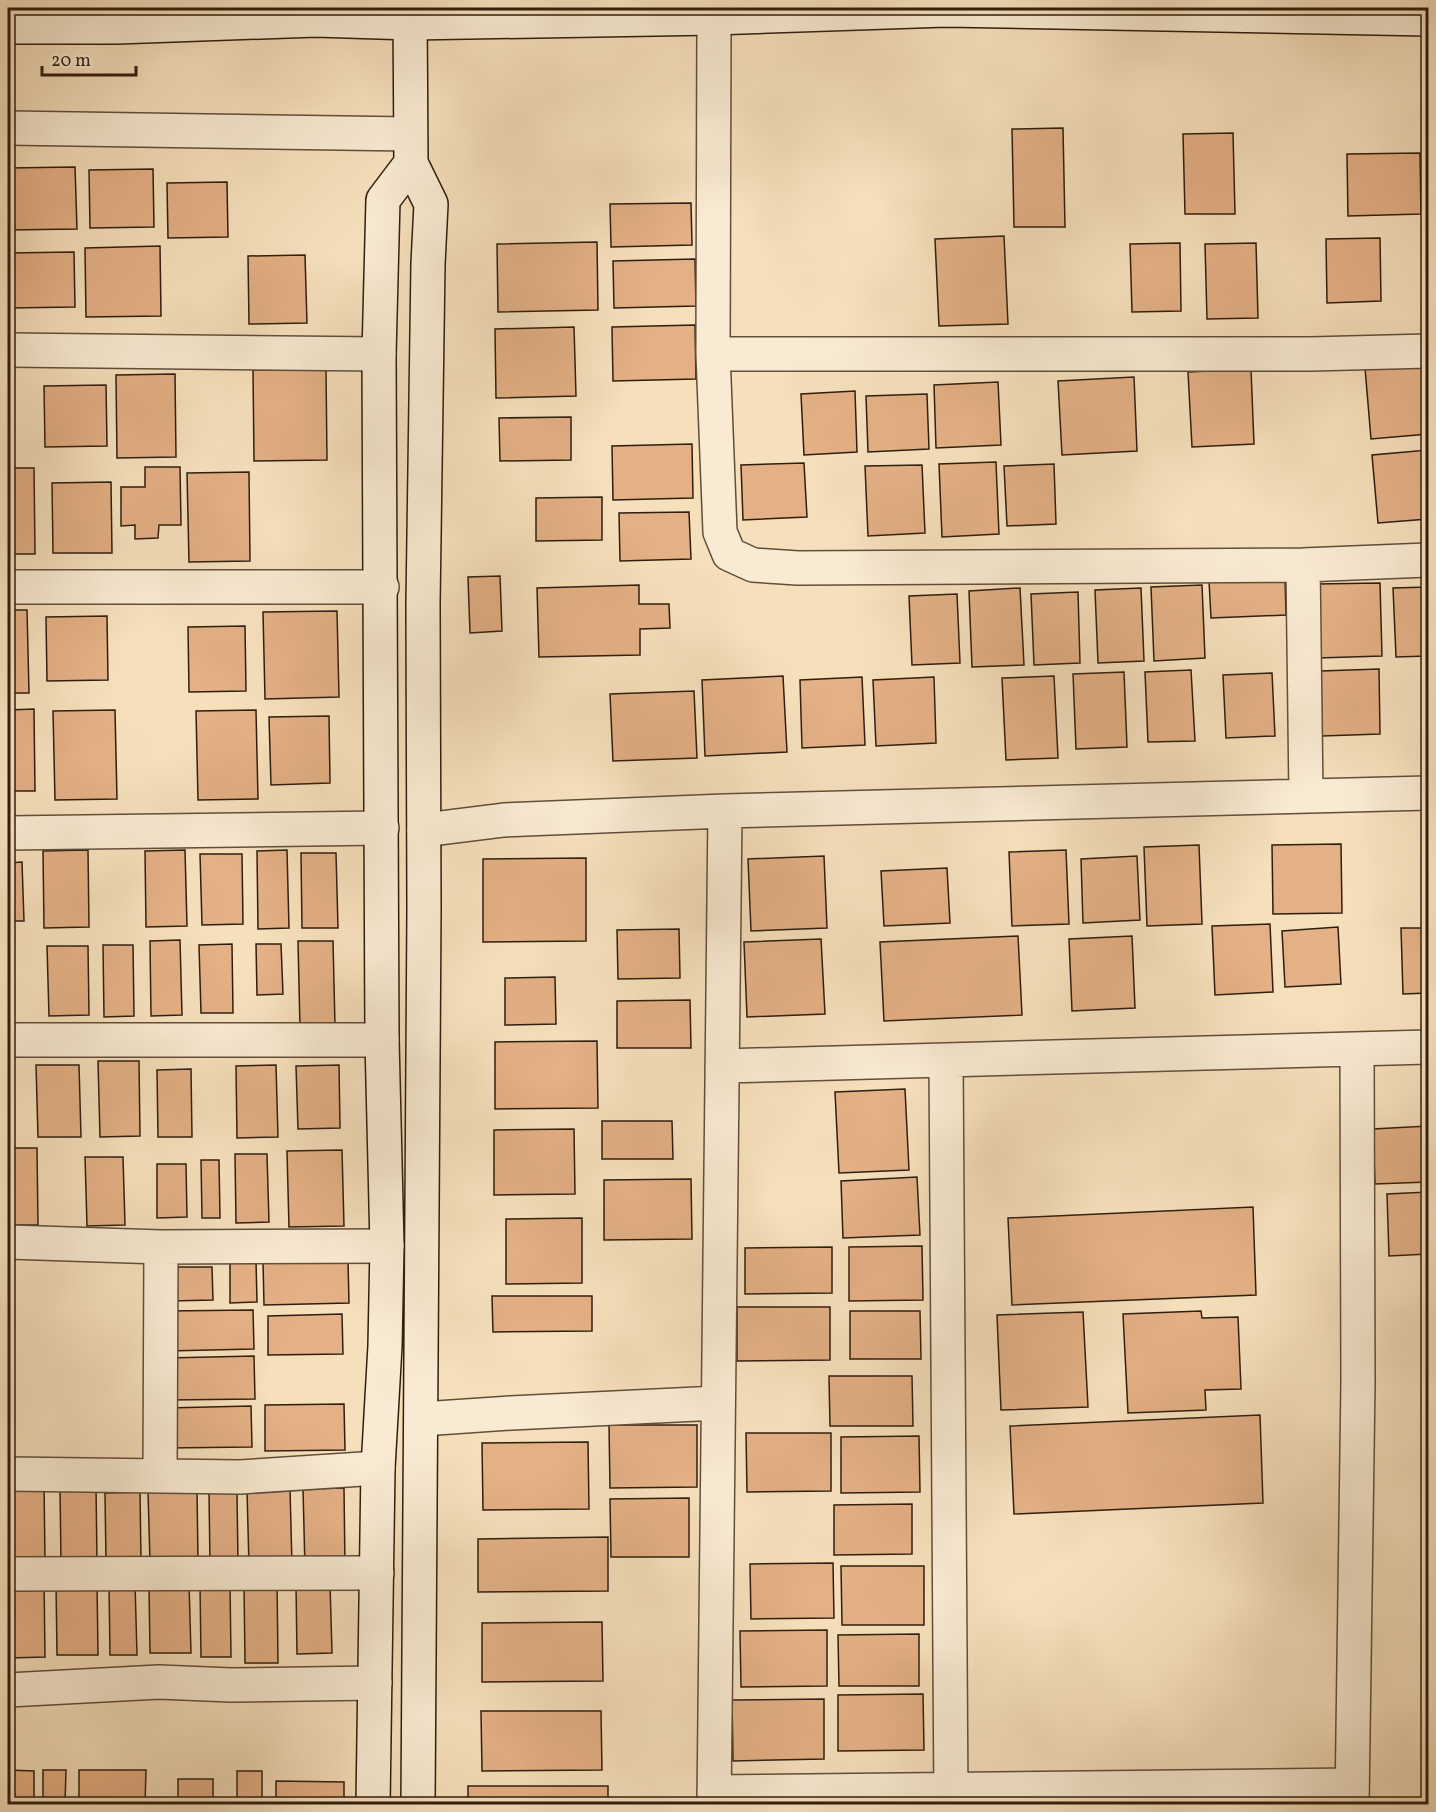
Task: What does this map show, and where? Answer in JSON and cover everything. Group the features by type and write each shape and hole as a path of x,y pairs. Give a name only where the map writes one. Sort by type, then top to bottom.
{"street":[{"path":"8,27 117,27 410,15 714,18 946,10 1428,20"},
{"path":"410,15 410,149 431,204 423,604 422,1419 417,1804"},
{"path":"714,18 713,354 720,532 729,554 753,565 798,568 1303,565 1428,560"},
{"path":"8,128 410,149"},
{"path":"374,1804 378,1468 385,1346 387,1245 382,1040 382,587 379,354 383,200 410,149"},
{"path":"8,350 379,354"},
{"path":"713,354 1311,354 1428,351"},
{"path":"1303,565 1306,796"},
{"path":"8,587 382,587"},
{"path":"424,830 504,820 726,811 1428,793"},
{"path":"726,811 714,1798 1352,1795 1358,1382 1357,1049"},
{"path":"8,833 382,828"},
{"path":"382,910 424,909"},
{"path":"8,1040 382,1040"},
{"path":"722,1066 1428,1047"},
{"path":"945,1060 951,1797"},
{"path":"8,1242 161,1247 387,1245"},
{"path":"160,1475 161,1247"},
{"path":"422,1419 718,1404"},
{"path":"8,1474 240,1477 378,1468"},
{"path":"8,1574 376,1581 421,1588"},
{"path":"8,1690 159,1682 375,1683"}],"building":[{"path":"1063,128 1065,227 1014,227 1012,129"},
{"path":"1233,133 1235,214 1185,214 1183,134"},
{"path":"1420,153 1421,214 1348,216 1347,154"},
{"path":"75,167 77,229 8,230 8,168"},
{"path":"153,169 154,227 90,228 89,170"},
{"path":"227,182 228,237 168,238 167,183"},
{"path":"691,203 692,245 611,247 610,204"},
{"path":"1004,236 1008,324 939,326 935,239"},
{"path":"1380,238 1381,301 1327,303 1326,239"},
{"path":"597,242 598,310 498,312 497,244"},
{"path":"1180,243 1181,311 1132,312 1130,244"},
{"path":"1256,243 1258,318 1207,319 1205,244"},
{"path":"160,246 161,316 86,317 85,248"},
{"path":"74,252 75,307 8,308 8,253"},
{"path":"305,255 307,323 249,324 248,256"},
{"path":"695,259 696,306 614,308 613,261"},
{"path":"695,325 696,379 613,381 612,327"},
{"path":"574,327 576,396 496,398 495,329"},
{"path":"1424,363 1428,434 1371,439 1365,368"},
{"path":"326,369 327,460 254,461 253,370"},
{"path":"1251,369 1254,444 1192,447 1188,372"},
{"path":"175,374 176,457 117,458 116,375"},
{"path":"1134,377 1137,451 1062,455 1058,381"},
{"path":"998,382 1001,445 936,448 934,385"},
{"path":"106,385 107,446 45,447 44,386"},
{"path":"855,391 857,452 804,455 801,394"},
{"path":"927,394 929,449 868,452 866,396"},
{"path":"571,417 571,460 500,461 499,418"},
{"path":"692,444 693,498 613,500 612,446"},
{"path":"1428,450 1428,519 1378,523 1372,455"},
{"path":"996,462 999,534 942,537 939,464"},
{"path":"804,463 807,517 743,520 741,465"},
{"path":"1054,464 1056,524 1007,526 1004,466"},
{"path":"922,465 925,533 868,536 865,466"},
{"path":"145,467 180,467 181,525 159,525 158,538 135,539 135,525 121,526 121,487 145,487"},
{"path":"8,468 34,468 35,554 8,554"},
{"path":"249,472 250,561 189,562 187,473"},
{"path":"111,482 112,553 53,553 52,483"},
{"path":"602,497 602,540 536,541 536,498"},
{"path":"689,512 691,559 620,561 619,513"},
{"path":"500,576 502,631 470,633 468,577"},
{"path":"1285,578 1286,615 1211,618 1209,581"},
{"path":"1380,583 1382,656 1318,658 1316,584"},
{"path":"639,585 639,604 669,604 670,628 640,629 640,655 539,657 537,588"},
{"path":"1202,585 1205,658 1154,661 1151,587"},
{"path":"1428,587 1428,656 1396,657 1393,588"},
{"path":"1020,588 1024,665 972,667 969,591"},
{"path":"1141,588 1144,661 1098,663 1095,590"},
{"path":"1078,592 1080,663 1034,665 1031,594"},
{"path":"957,594 960,663 912,665 909,596"},
{"path":"8,610 27,610 29,693 8,693"},
{"path":"337,611 339,697 265,699 263,612"},
{"path":"107,616 108,680 47,681 46,617"},
{"path":"245,626 246,691 189,692 188,627"},
{"path":"1379,669 1380,734 1322,736 1321,671"},
{"path":"1191,670 1195,741 1148,742 1145,672"},
{"path":"1124,672 1127,747 1076,749 1073,674"},
{"path":"1272,673 1275,736 1226,738 1223,675"},
{"path":"783,676 787,752 705,756 702,680"},
{"path":"1054,676 1058,758 1006,760 1002,678"},
{"path":"862,677 865,745 802,748 800,680"},
{"path":"934,677 936,743 876,746 873,680"},
{"path":"694,691 697,758 613,761 610,694"},
{"path":"34,709 35,791 8,791 8,710"},
{"path":"115,710 117,799 55,800 53,711"},
{"path":"256,710 258,799 198,800 196,711"},
{"path":"329,716 330,783 271,785 269,717"},
{"path":"1341,844 1342,913 1273,914 1272,845"},
{"path":"1199,845 1202,924 1147,926 1144,847"},
{"path":"88,850 89,927 44,928 43,851"},
{"path":"185,850 187,926 146,927 145,851"},
{"path":"287,850 289,928 258,929 257,851"},
{"path":"1066,850 1069,924 1012,926 1009,852"},
{"path":"301,853 336,853 338,928 302,928"},
{"path":"200,854 242,854 243,924 202,925"},
{"path":"824,856 827,928 751,931 748,859"},
{"path":"1137,856 1140,920 1083,923 1081,859"},
{"path":"586,858 586,941 483,942 483,859"},
{"path":"22,862 24,921 8,921 8,863"},
{"path":"947,868 950,923 884,926 881,871"},
{"path":"1270,924 1273,992 1215,995 1212,926"},
{"path":"1338,927 1341,984 1285,987 1282,931"},
{"path":"1401,928 1428,928 1428,993 1403,994"},
{"path":"679,929 680,978 618,979 617,930"},
{"path":"1018,936 1022,1015 884,1021 880,942"},
{"path":"1132,936 1135,1008 1072,1011 1069,939"},
{"path":"821,939 825,1014 747,1017 744,942"},
{"path":"180,940 182,1015 151,1016 150,941"},
{"path":"298,941 333,941 335,1026 300,1027"},
{"path":"232,944 233,1013 201,1013 199,945"},
{"path":"256,944 281,944 283,994 257,995"},
{"path":"103,945 133,945 134,1016 104,1017"},
{"path":"47,946 88,946 89,1015 49,1016"},
{"path":"555,977 556,1024 505,1025 505,978"},
{"path":"690,1000 691,1048 617,1048 617,1001"},
{"path":"597,1041 598,1108 495,1109 495,1042"},
{"path":"98,1061 139,1061 140,1136 100,1137"},
{"path":"36,1065 79,1065 81,1137 38,1137"},
{"path":"276,1065 278,1137 237,1138 236,1066"},
{"path":"339,1065 340,1128 298,1129 296,1066"},
{"path":"191,1069 192,1137 158,1137 157,1070"},
{"path":"905,1089 909,1170 839,1173 835,1092"},
{"path":"602,1121 672,1121 673,1159 602,1159"},
{"path":"1428,1126 1428,1182 1375,1184 1373,1129"},
{"path":"574,1129 575,1194 494,1195 494,1130"},
{"path":"8,1148 37,1148 38,1225 8,1225"},
{"path":"342,1150 344,1226 289,1227 287,1151"},
{"path":"235,1154 267,1154 269,1222 236,1223"},
{"path":"85,1157 123,1157 125,1225 87,1226"},
{"path":"201,1160 219,1160 220,1218 202,1218"},
{"path":"157,1164 186,1164 187,1217 157,1218"},
{"path":"917,1177 920,1235 843,1238 841,1181"},
{"path":"691,1179 692,1239 604,1240 604,1180"},
{"path":"1428,1192 1428,1254 1389,1256 1387,1194"},
{"path":"1253,1207 1256,1295 1012,1305 1008,1218"},
{"path":"582,1218 582,1283 506,1284 506,1219"},
{"path":"922,1246 923,1300 849,1301 849,1247"},
{"path":"832,1247 832,1293 745,1294 745,1248"},
{"path":"348,1260 349,1303 264,1305 263,1261"},
{"path":"230,1261 256,1261 257,1302 230,1303"},
{"path":"169,1267 212,1267 213,1300 170,1301"},
{"path":"492,1296 592,1296 592,1331 493,1332"},
{"path":"737,1307 830,1307 830,1360 737,1361"},
{"path":"253,1310 254,1349 167,1351 167,1311"},
{"path":"850,1311 920,1311 921,1359 850,1359"},
{"path":"1201,1311 1202,1318 1238,1317 1241,1389 1205,1390 1206,1410 1128,1413 1123,1314"},
{"path":"1083,1312 1088,1407 1001,1410 997,1315"},
{"path":"342,1314 343,1354 268,1355 268,1316"},
{"path":"254,1356 255,1399 168,1400 167,1358"},
{"path":"829,1376 912,1376 913,1426 830,1426"},
{"path":"344,1404 345,1450 265,1451 265,1405"},
{"path":"251,1406 252,1447 166,1448 166,1408"},
{"path":"1260,1415 1263,1503 1014,1514 1010,1426"},
{"path":"609,1425 697,1425 697,1487 610,1488"},
{"path":"746,1433 831,1433 831,1491 747,1492"},
{"path":"919,1436 920,1492 841,1493 841,1437"},
{"path":"588,1442 589,1509 483,1510 482,1443"},
{"path":"11,1483 44,1483 45,1561 13,1562"},
{"path":"96,1486 97,1562 61,1563 60,1487"},
{"path":"344,1488 345,1567 305,1568 303,1489"},
{"path":"290,1489 292,1565 249,1566 247,1490"},
{"path":"197,1490 198,1562 150,1562 148,1491"},
{"path":"140,1492 141,1561 106,1562 105,1493"},
{"path":"209,1492 237,1492 238,1564 210,1564"},
{"path":"689,1498 689,1557 611,1557 610,1499"},
{"path":"912,1504 912,1554 834,1555 834,1505"},
{"path":"608,1537 608,1591 478,1592 478,1539"},
{"path":"833,1563 834,1618 751,1619 750,1564"},
{"path":"841,1566 924,1566 924,1625 842,1625"},
{"path":"44,1580 45,1657 8,1658 8,1581"},
{"path":"97,1582 98,1655 57,1655 56,1583"},
{"path":"277,1582 278,1663 245,1663 244,1583"},
{"path":"109,1583 135,1583 137,1655 110,1655"},
{"path":"189,1584 191,1653 150,1653 149,1585"},
{"path":"330,1584 332,1653 297,1654 296,1585"},
{"path":"200,1585 230,1585 231,1657 201,1657"},
{"path":"602,1622 603,1681 482,1682 482,1623"},
{"path":"827,1630 827,1686 741,1687 740,1631"},
{"path":"919,1634 919,1686 839,1686 838,1635"},
{"path":"923,1694 924,1750 838,1751 838,1695"},
{"path":"824,1699 824,1759 733,1761 732,1700"},
{"path":"481,1711 601,1711 602,1770 482,1771"},
{"path":"8,1770 34,1771 34,1804 8,1804"},
{"path":"43,1770 66,1770 65,1804 43,1804"},
{"path":"79,1770 146,1770 145,1804 79,1804"},
{"path":"237,1771 262,1771 262,1804 237,1804"},
{"path":"178,1779 213,1779 213,1804 178,1804"},
{"path":"276,1781 344,1782 344,1804 276,1804"},
{"path":"468,1786 608,1786 608,1804 468,1804"}]}
